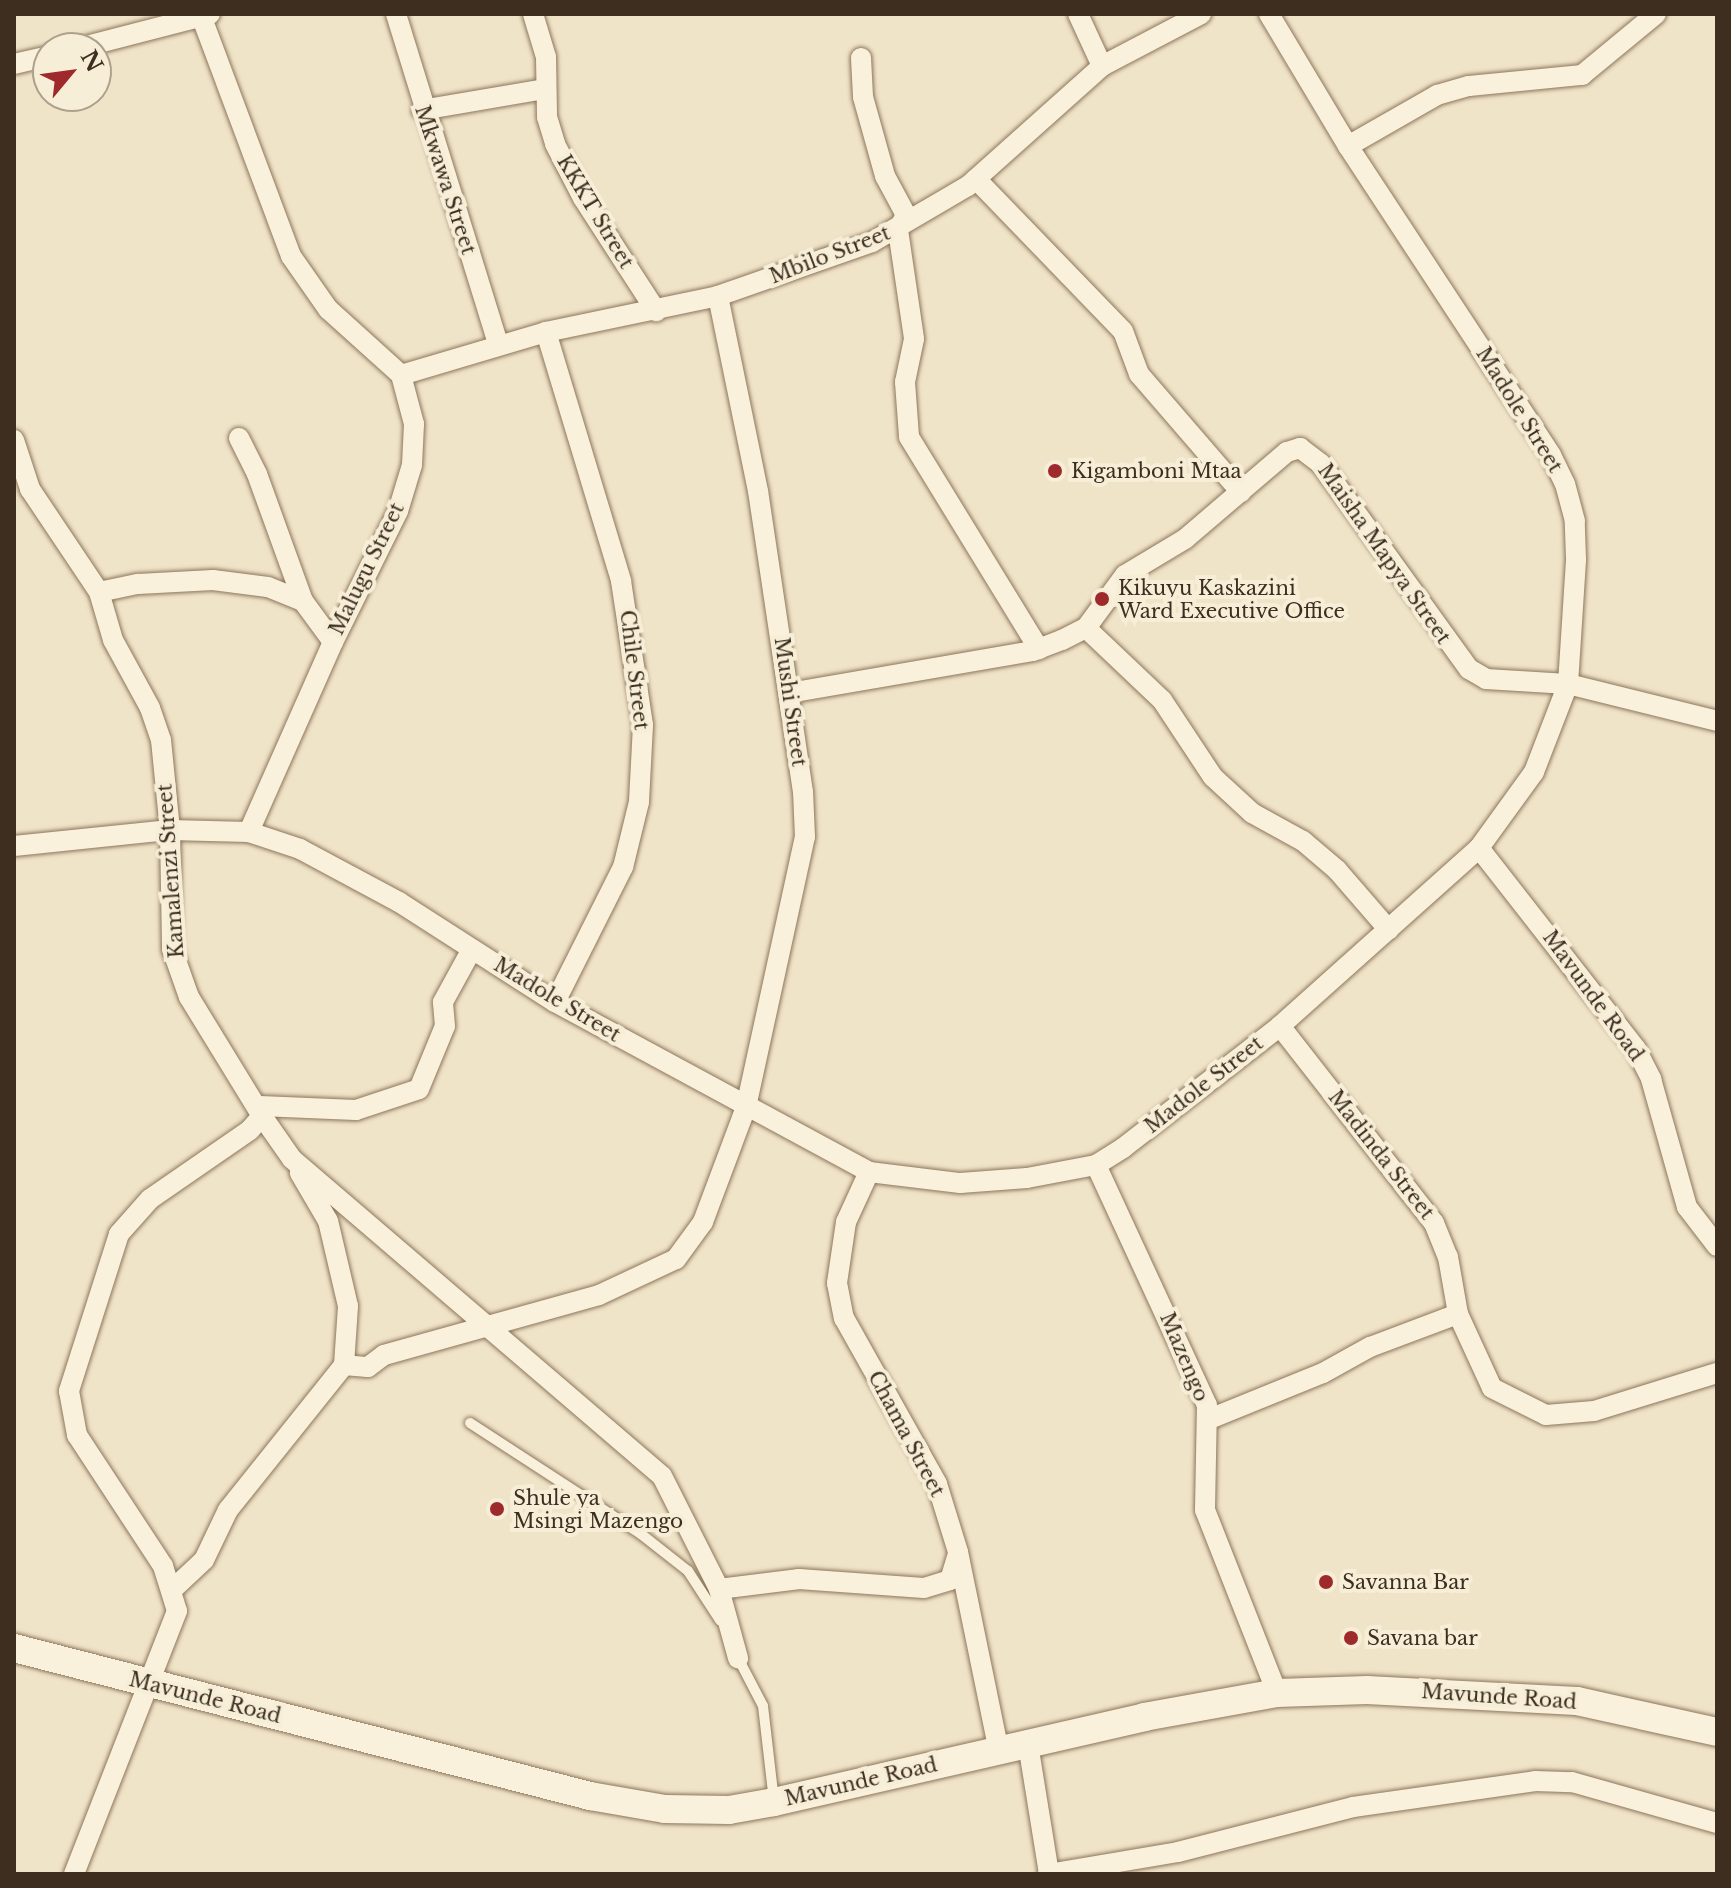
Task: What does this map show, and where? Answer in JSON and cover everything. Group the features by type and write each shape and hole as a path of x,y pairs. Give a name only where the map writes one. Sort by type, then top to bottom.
{"street":[{"name":"Mkwawa Street","path":"396,14 422,110 498,344"},
{"name":"KKKT Street","path":"533,14 546,57 547,117 569,173 656,311"},
{"path":"1078,14 1102,66"},
{"name":"Mbilo Street","path":"401,375 546,332 718,296 898,230 976,179 1102,66 1201,14"},
{"name":"Madole Street","path":"14,846 170,830 249,832 349,872 555,1002 869,1172 960,1183 1027,1178 1096,1165 1280,1026 1479,848 1534,772 1568,684 1576,559 1575,521 1565,484 1551,455 1348,146 1269,14"},
{"path":"1348,146 1437,95 1469,86 1582,75 1656,14"},
{"path":"112,40 206,16 291,256 328,309 401,375"},
{"path":"861,58 863,97 885,176 906,215 898,230 914,339 905,382 909,437 1039,649"},
{"path":"422,110 545,89"},
{"path":"976,179 1123,331 1139,374 1241,492"},
{"name":"Mushi Street","path":"344,1365 368,1367 384,1355 599,1295 676,1259 703,1222 746,1107 805,837 789,693 758,491 718,296"},
{"name":"Chile Street","path":"546,332 621,581 643,725 639,802 623,867 555,1002"},
{"name":"Malugu Street","path":"249,832 333,642 398,511 412,465 414,424 401,375"},
{"path":"239,438 303,601 333,642"},
{"name":"Kamalenzi Street","path":"14,440 30,489 99,592 113,640 161,740 170,830 172,949 179,973 292,1159"},
{"name":"Maisha Mapya Street","path":"789,693 1039,649 1086,628 1125,575 1185,539 1287,452 1300,448 1311,453 1469,669 1486,679 1568,684"},
{"path":"99,592 138,584 213,580 268,587 303,601"},
{"path":"1086,628 1162,700 1213,777 1252,813 1303,841 1337,870 1389,930"},
{"path":"1568,684 1717,721"},
{"name":"Mavunde Road","path":"1479,848 1636,1049 1651,1079 1687,1207 1717,1246"},
{"path":"74,1874 177,1611 173,1589 163,1566 77,1435 69,1391 119,1234 150,1199 250,1130 261,1111 356,1110 419,1089 445,1026 443,1002 472,949"},
{"name":"Madinda Street","path":"1280,1026 1434,1223 1448,1257 1458,1314 1492,1388 1546,1415 1594,1411 1717,1373"},
{"path":"173,1589 204,1560 228,1510 344,1365 348,1306 328,1221 292,1159"},
{"path":"292,1159 662,1476 719,1589 738,1658"},
{"name":"Mazengo","path":"1096,1165 1199,1383 1207,1420 1205,1510 1277,1693"},
{"name":"Chama Street","path":"869,1172 846,1222 837,1283 844,1318 937,1484 958,1552 999,1751"},
{"path":"1207,1420 1323,1373 1370,1347 1458,1314"},
{"path":"719,1589 799,1579 924,1588 950,1580 958,1552"},
{"name":"Mavunde Road","path":"14,1648 590,1796 665,1809 729,1810 774,1802 1028,1744 1277,1693 1367,1690 1577,1701 1717,1732"},
{"path":"1028,1744 1049,1874 1178,1852 1353,1807 1535,1781 1572,1782 1717,1823"},
{"path":"1167,1874 1178,1852"}],"lane":[{"path":"470,1423 641,1534 688,1571 716,1611 763,1706 774,1802"}],"place":[{"name":"Kigamboni Mtaa","path":"1055,471"},
{"name":"Kikuyu Kaskazini Ward Executive Office","path":"1102,599"},
{"name":"Shule ya Msingi Mazengo","path":"497,1509"},
{"name":"Savanna Bar","path":"1326,1582"},
{"name":"Savana bar","path":"1351,1638"}]}
